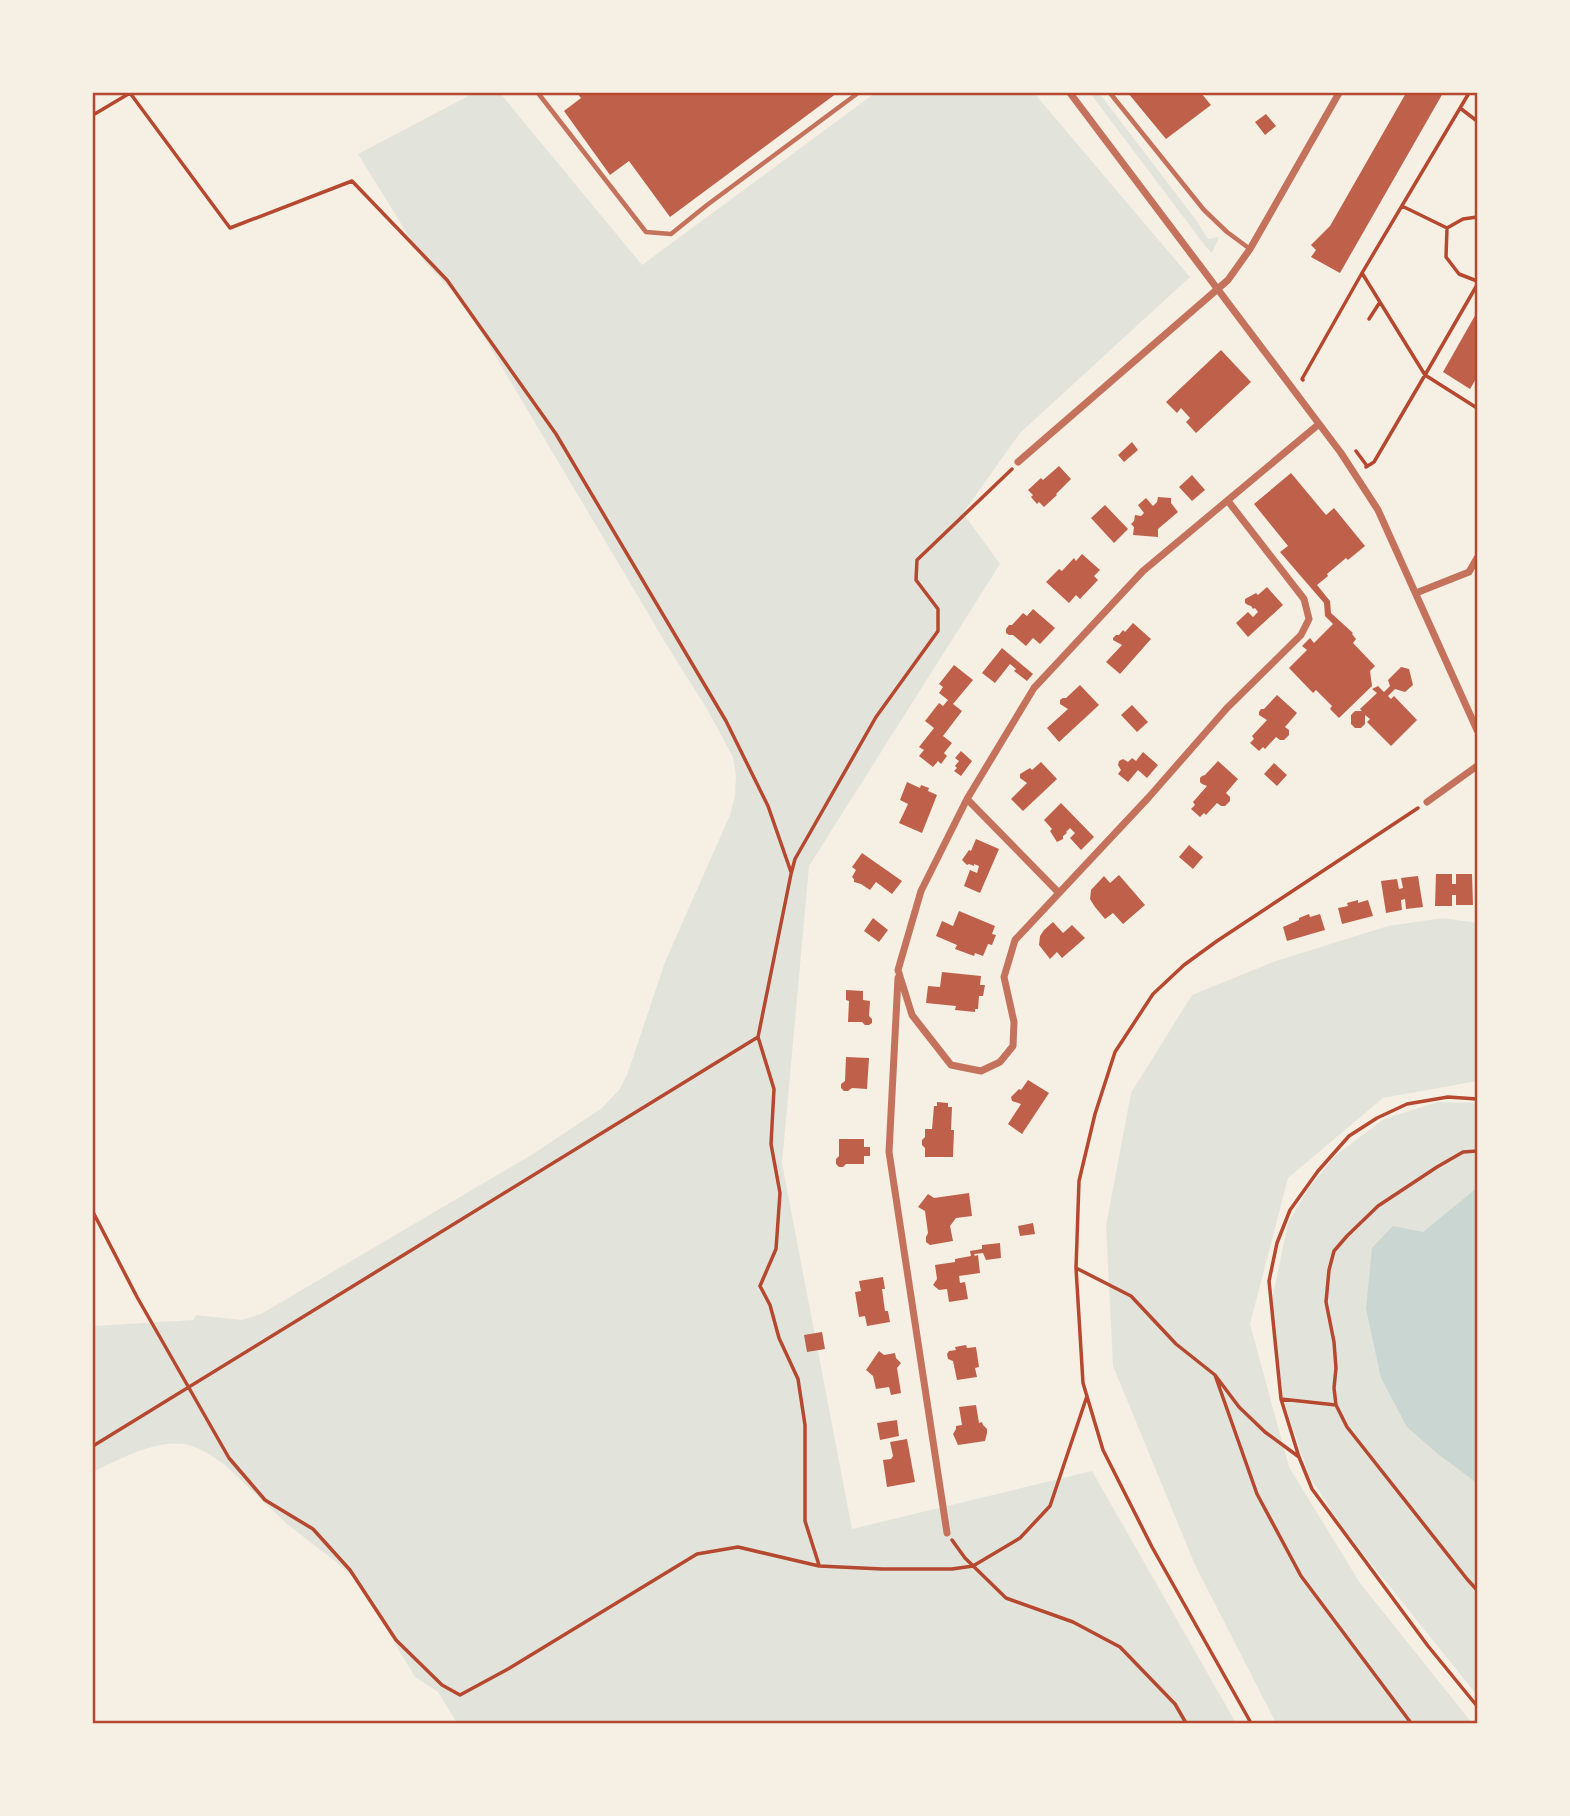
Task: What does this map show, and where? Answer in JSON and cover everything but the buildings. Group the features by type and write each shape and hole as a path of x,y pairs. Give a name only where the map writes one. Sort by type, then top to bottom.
{"street":[{"path":"1070,93 1319,424 1378,510 1477,730"},
{"path":"1018,463 1228,280 1250,249 1339,93"},
{"path":"947,1533 889,1152 898,970 922,891 967,799 1034,688 1143,571 1319,424"},
{"path":"898,970 912,1014 951,1065 981,1071 1000,1062 1013,1046 1014,1022 1004,977 1015,940 1149,797 1227,708 1301,635 1309,619 1304,599 1227,501"},
{"path":"1416,593 1469,572 1477,558"},
{"path":"1427,802 1477,766"},
{"path":"967,799 1059,893"}],"lane":[{"path":"538,93 646,232 671,234 858,93"},
{"path":"1110,93 1204,210 1250,249"}],"path":[{"path":"93,115 130,93 230,228 352,181 447,280 556,434 726,721 768,806 791,874"},
{"path":"1310,390 1302,379 1362,272 1469,93"},
{"path":"1460,108 1477,121"},
{"path":"1402,206 1447,228"},
{"path":"1447,228 1463,219 1477,217"},
{"path":"1354,474 1374,463 1477,283 1459,274 1446,257 1447,228"},
{"path":"1362,272 1425,375 1477,408"},
{"path":"1369,319 1380,302"},
{"path":"1351,444 1367,466"},
{"path":"820,1566 805,1521 805,1425 798,1379 760,1286 776,1249 780,1193 771,1144 774,1089 758,1037 795,859 876,717 938,631 939,609 916,580 917,560 1018,463"},
{"path":"1251,1723 1152,1547 1103,1450 1083,1383 1076,1268 1079,1181 1095,1114 1115,1052 1153,994 1184,965 1217,941 1427,802"},
{"path":"93,1446 758,1037"},
{"path":"1477,1099 1448,1097 1407,1104 1377,1118 1349,1136 1318,1171 1290,1210 1278,1243 1269,1281 1281,1399 1312,1489 1428,1646 1477,1706"},
{"path":"1477,1151 1463,1152 1437,1167 1378,1206 1347,1236 1334,1251 1326,1302 1334,1342 1336,1405 1348,1427 1376,1465 1477,1590"},
{"path":"93,1212 229,1458 265,1500 313,1529 349,1570 396,1640 442,1685 460,1695 508,1669 697,1554 738,1547 820,1566 952,1569 973,1566 1020,1538 1050,1506 1087,1396"},
{"path":"1076,1268 1131,1296 1176,1344 1215,1376 1239,1408 1299,1457"},
{"path":"1215,1376 1257,1494 1301,1576 1410,1723"},
{"path":"1281,1399 1336,1405"},
{"path":"947,1533 965,1558 1006,1598 1073,1622 1121,1647 1175,1704 1186,1723"}],"shaded area":[{"path":"474,93 500,93 642,265 875,93 1034,93 1190,277 1020,433 963,513 1000,564 809,866 782,1163 852,1529 1092,1471 1236,1723 457,1723 438,1692 415,1677 390,1630 353,1577 288,1525 225,1465 192,1446 167,1444 141,1450 93,1472 93,1326 193,1320 196,1315 241,1320 261,1314 533,1154 602,1108 619,1090 627,1075 665,962 730,815 736,777 733,757 707,709 483,335 453,292 424,261 358,154"},
{"path":"1090,93 1099,93 1208,239 1219,237 1212,253 1206,247"},
{"path":"1443,918 1477,923 1477,1081 1383,1098 1288,1178 1250,1324 1289,1467 1360,1583 1472,1723 1276,1723 1195,1565 1113,1366 1106,1226 1131,1093 1192,995 1276,961 1388,926"},
{"path":"1438,1102 1477,1103 1477,1695 1345,1531 1309,1476 1279,1387 1272,1300 1288,1223 1308,1189 1336,1155 1384,1119"},
{"path":"1477,1188 1477,1483 1407,1427 1381,1378 1366,1309 1372,1248 1393,1226 1423,1232"}]}
